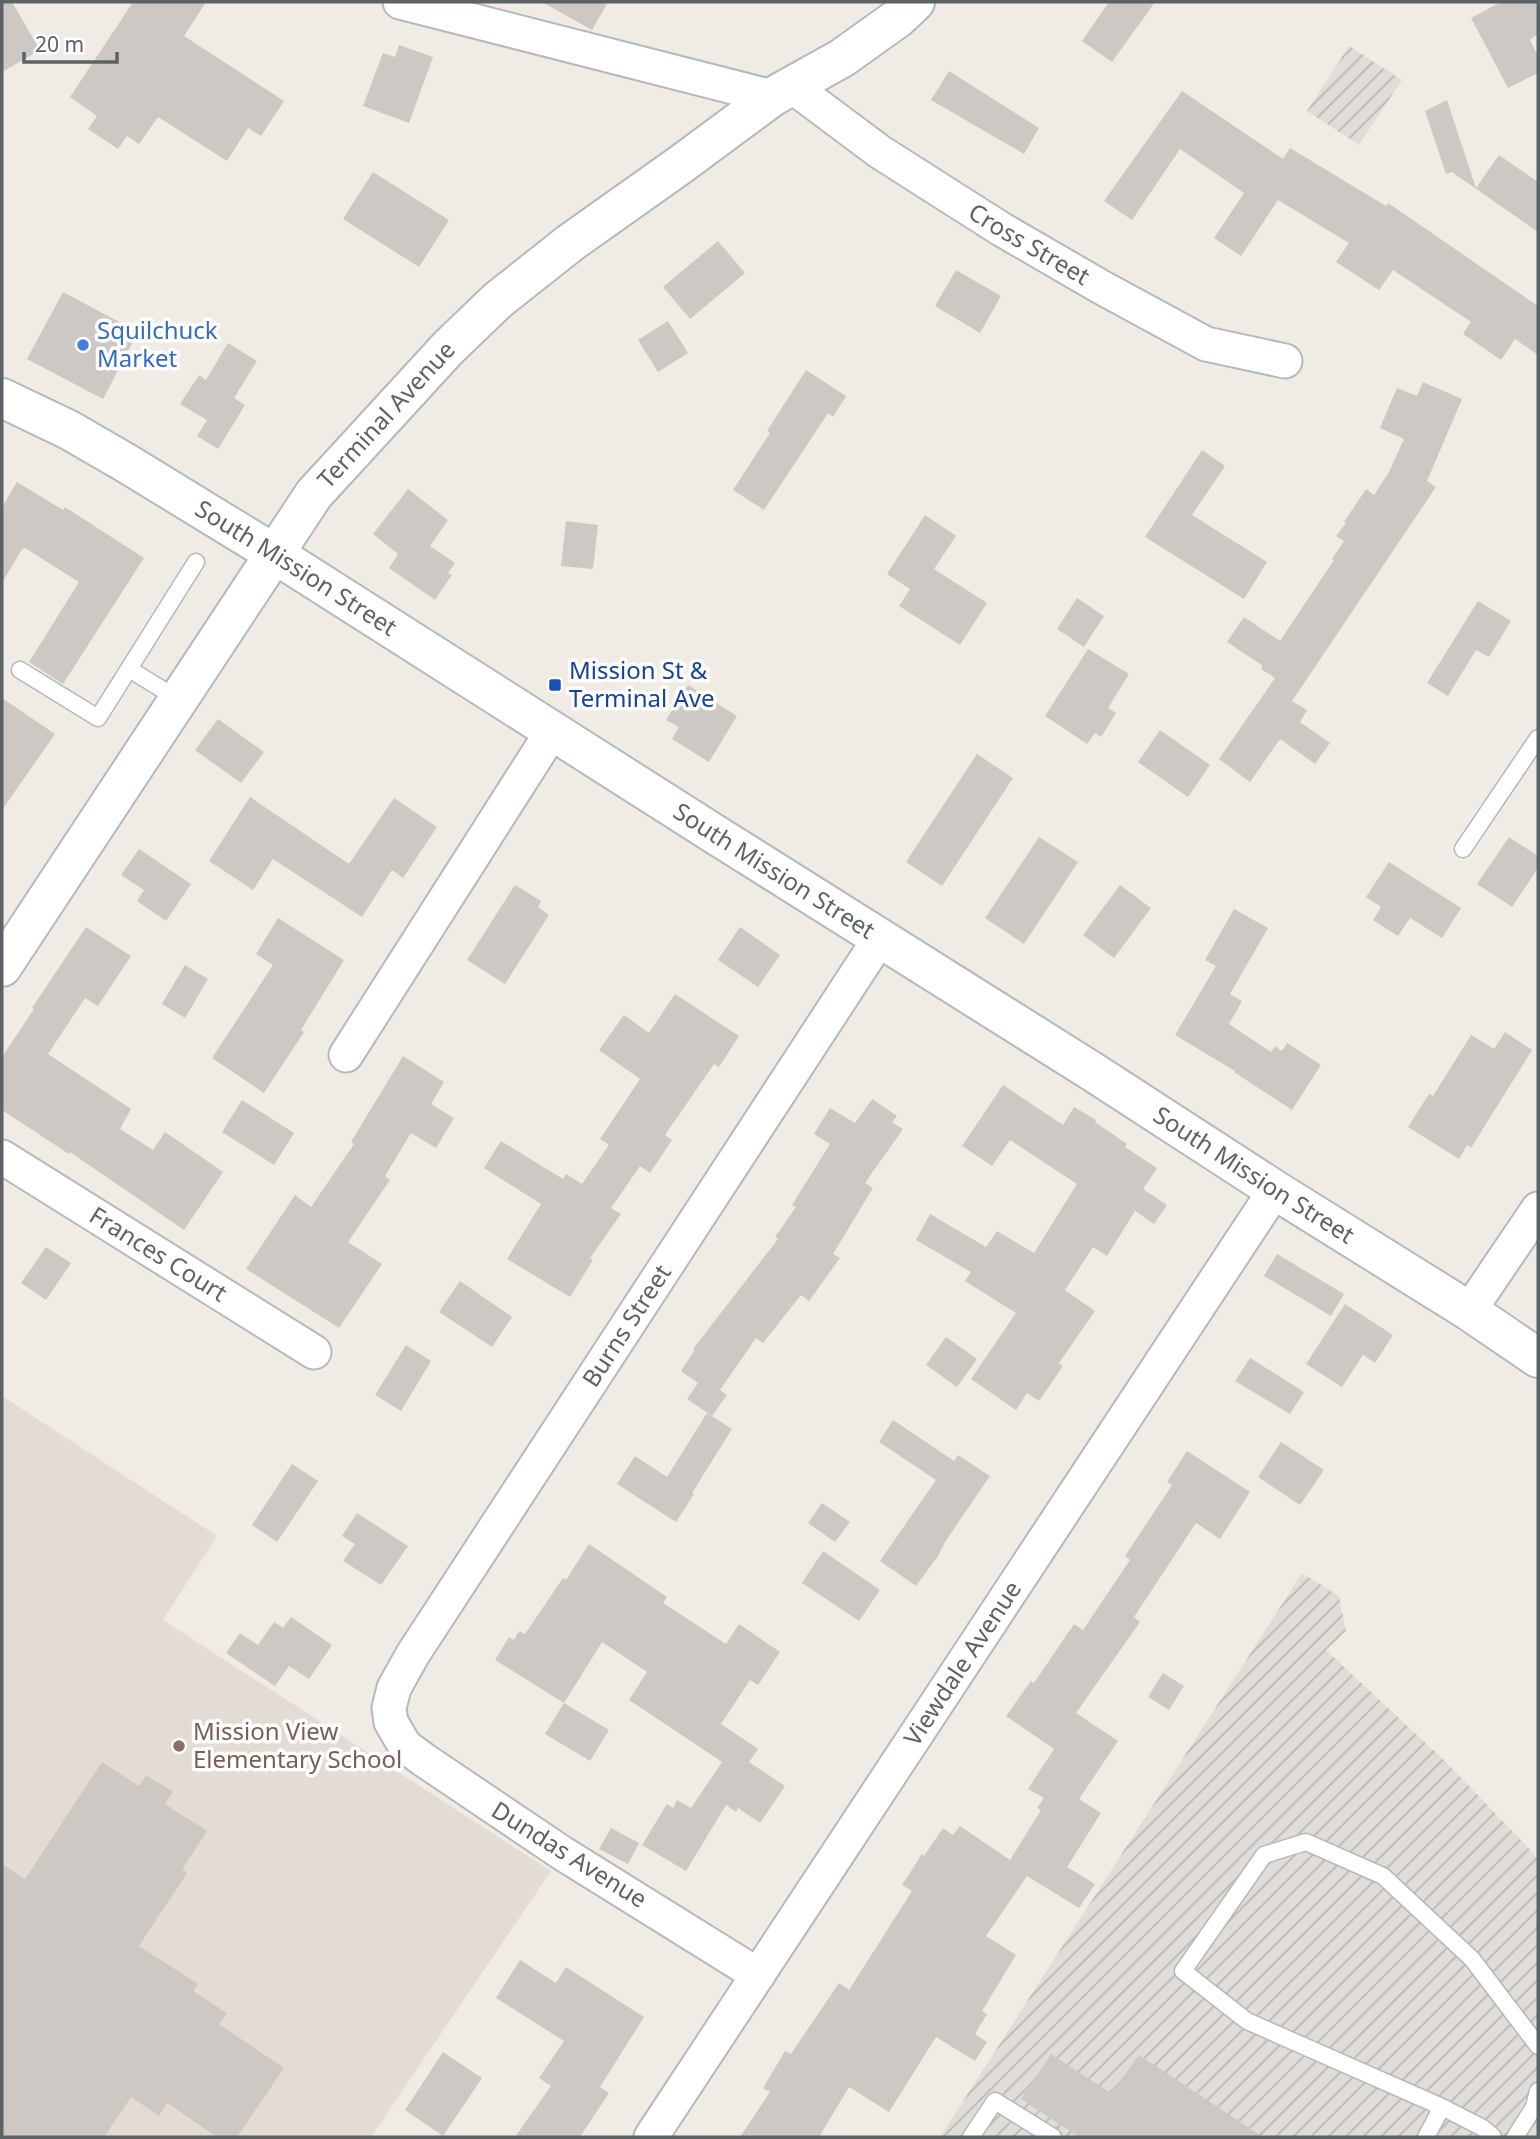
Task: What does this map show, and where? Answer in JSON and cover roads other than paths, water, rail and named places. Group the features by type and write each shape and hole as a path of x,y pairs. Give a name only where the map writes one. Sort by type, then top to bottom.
{"main road":[{"name":"Terminal Avenue","path":"2,967 314,494 448,348 498,300 570,243 782,92 842,58 898,18 915,2"},
{"name":"South Mission Street","path":"2,398 69,430 127,463 273,553 1469,1311 1538,1358"}],"street":[{"name":"Cross Street","path":"407,3 782,92 1001,229 1206,344 1285,361"},
{"path":"346,1055 553,730"},
{"name":"Burns Street","path":"391,1721 389,1708 394,1688 413,1654 880,938"},
{"name":"Frances Court","path":"2,1157 314,1352"},
{"name":"Viewdale Avenue","path":"652,2137 1275,1190"},
{"path":"1469,1311 1538,1209"},
{"name":"Dundas Avenue","path":"391,1721 405,1746 424,1760 562,1853 758,1975"}],"lane":[{"path":"20,670 98,718 196,562"},
{"path":"129,669 178,699"},
{"path":"1463,849 1538,738"},
{"path":"1493,2137 1483,2127 1442,2107 1247,2021 1183,1971 1265,1855 1306,1842 1383,1876 1472,1959 1538,2046"},
{"path":"1515,2137 1534,2107 1538,2091"},
{"path":"971,2137 995,2101 1053,2137"},
{"path":"1426,2137 1442,2107"}],"place":[{"name":"Squilchuck Market","path":"83,345"},
{"name":"Mission St & Terminal Ave","path":"555,685"},
{"name":"Mission View Elementary School","path":"179,1746"}]}
